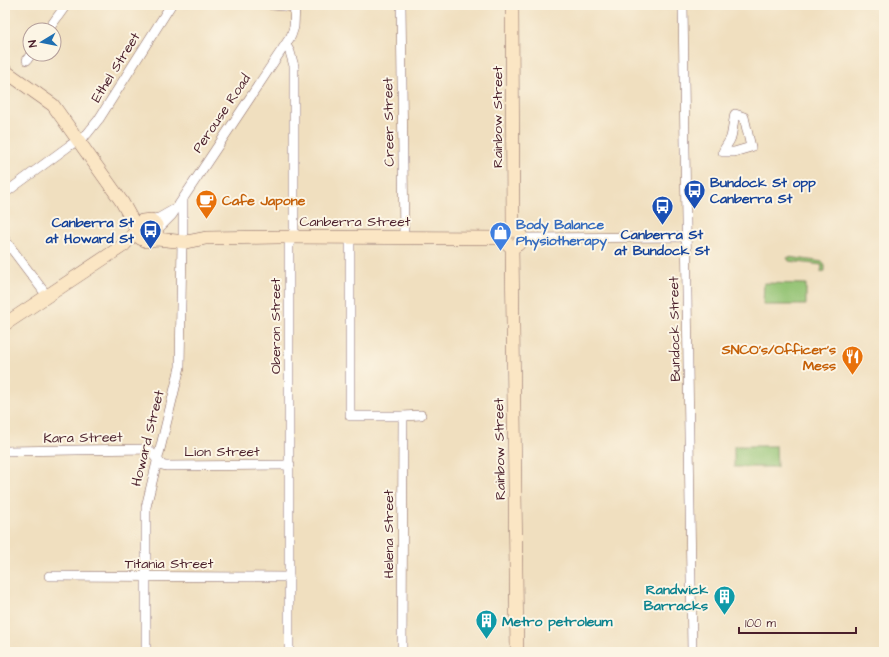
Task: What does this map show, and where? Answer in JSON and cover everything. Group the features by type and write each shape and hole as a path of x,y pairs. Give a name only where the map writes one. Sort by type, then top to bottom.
{"street":[{"path":"54,22 66,5"},
{"name":"Ethel Street","path":"5,193 87,134 99,119 171,5"},
{"path":"272,5 295,6 294,27 286,45"},
{"name":"Creer Street","path":"401,5 404,238"},
{"name":"Rainbow Street","path":"512,5 517,652"},
{"name":"Bundock Street","path":"682,5 687,236 692,652"},
{"name":"Perouse Road","path":"5,324 48,297 147,230 161,217 176,208 286,45"},
{"name":"Oberon Street","path":"286,45 290,52 294,66 294,230 289,245 289,652"},
{"path":"5,71 53,105 122,202 147,230"},
{"path":"182,199 182,237"},
{"name":"Canberra Street","path":"147,230 182,237 190,242 206,238 513,238 687,236"},
{"name":"Howard Street","path":"146,652 146,507 180,367 182,237"},
{"path":"350,238 350,416 421,415"},
{"path":"5,240 48,297"},
{"name":"Helena Street","path":"402,652 403,416"},
{"name":"Kara Street","path":"5,451 148,449 157,460"},
{"name":"Lion Street","path":"157,460 162,465 166,466 290,465"},
{"name":"Titania Street","path":"49,576 289,577"}],"green space":[{"path":"789,257 823,262 825,271 821,272 822,265 789,261 787,258"},
{"path":"764,283 806,284 806,305 763,305"},
{"path":"734,446 776,446 777,467 734,467"}],"place":[{"name":"Bundock St opp Canberra St","path":"694,210"},
{"name":"Cafe Japone","path":"206,220"},
{"name":"Canberra St at Bundock St","path":"662,226"},
{"name":"Canberra St at Howard St","path":"150,250"},
{"name":"Body Balance Physiotherapy","path":"501,252"},
{"name":"SNCO's/Officer's Mess","path":"852,376"},
{"name":"Randwick Barracks","path":"724,616"},
{"name":"Metro petroleum","path":"487,640"}]}
